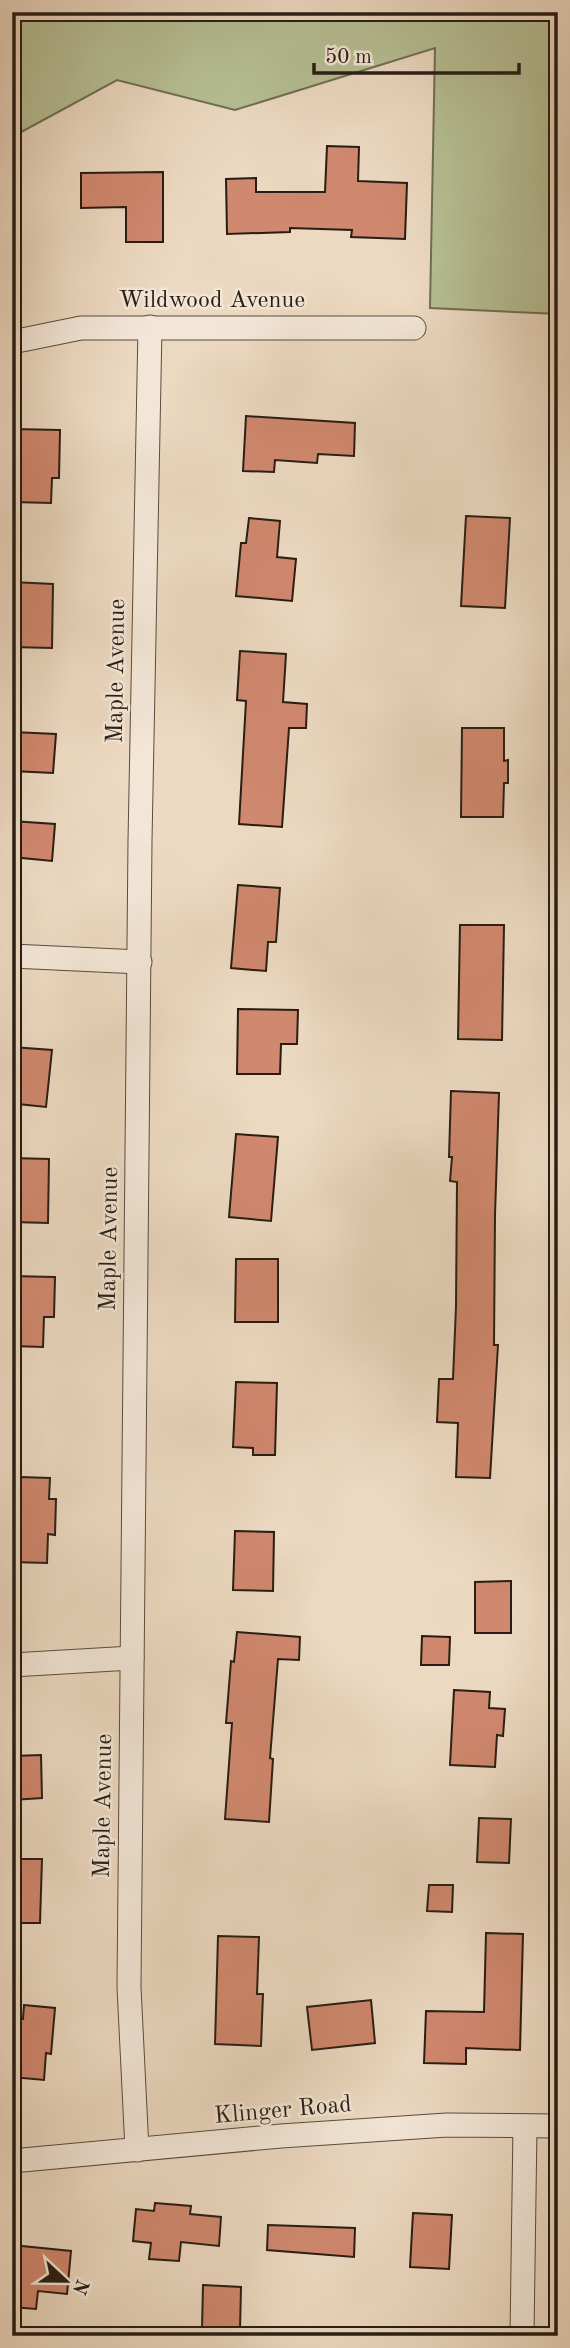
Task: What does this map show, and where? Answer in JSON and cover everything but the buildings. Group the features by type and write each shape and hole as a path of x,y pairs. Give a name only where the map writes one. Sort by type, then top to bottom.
{"street":[{"name":"Maple Avenue","path":"137,2150 129,1987 140,841 150,327"},
{"name":"Wildwood Avenue","path":"12,342 81,328 414,328"},
{"path":"12,956 140,962"},
{"path":"12,1665 132,1658"},
{"name":"Klinger Road","path":"12,2161 281,2136 433,2126 558,2126"},
{"path":"522,2336 525,2126"}],"green space":[{"path":"12,12 558,12 558,314 430,308 435,48 235,110 117,80 12,137"}]}
